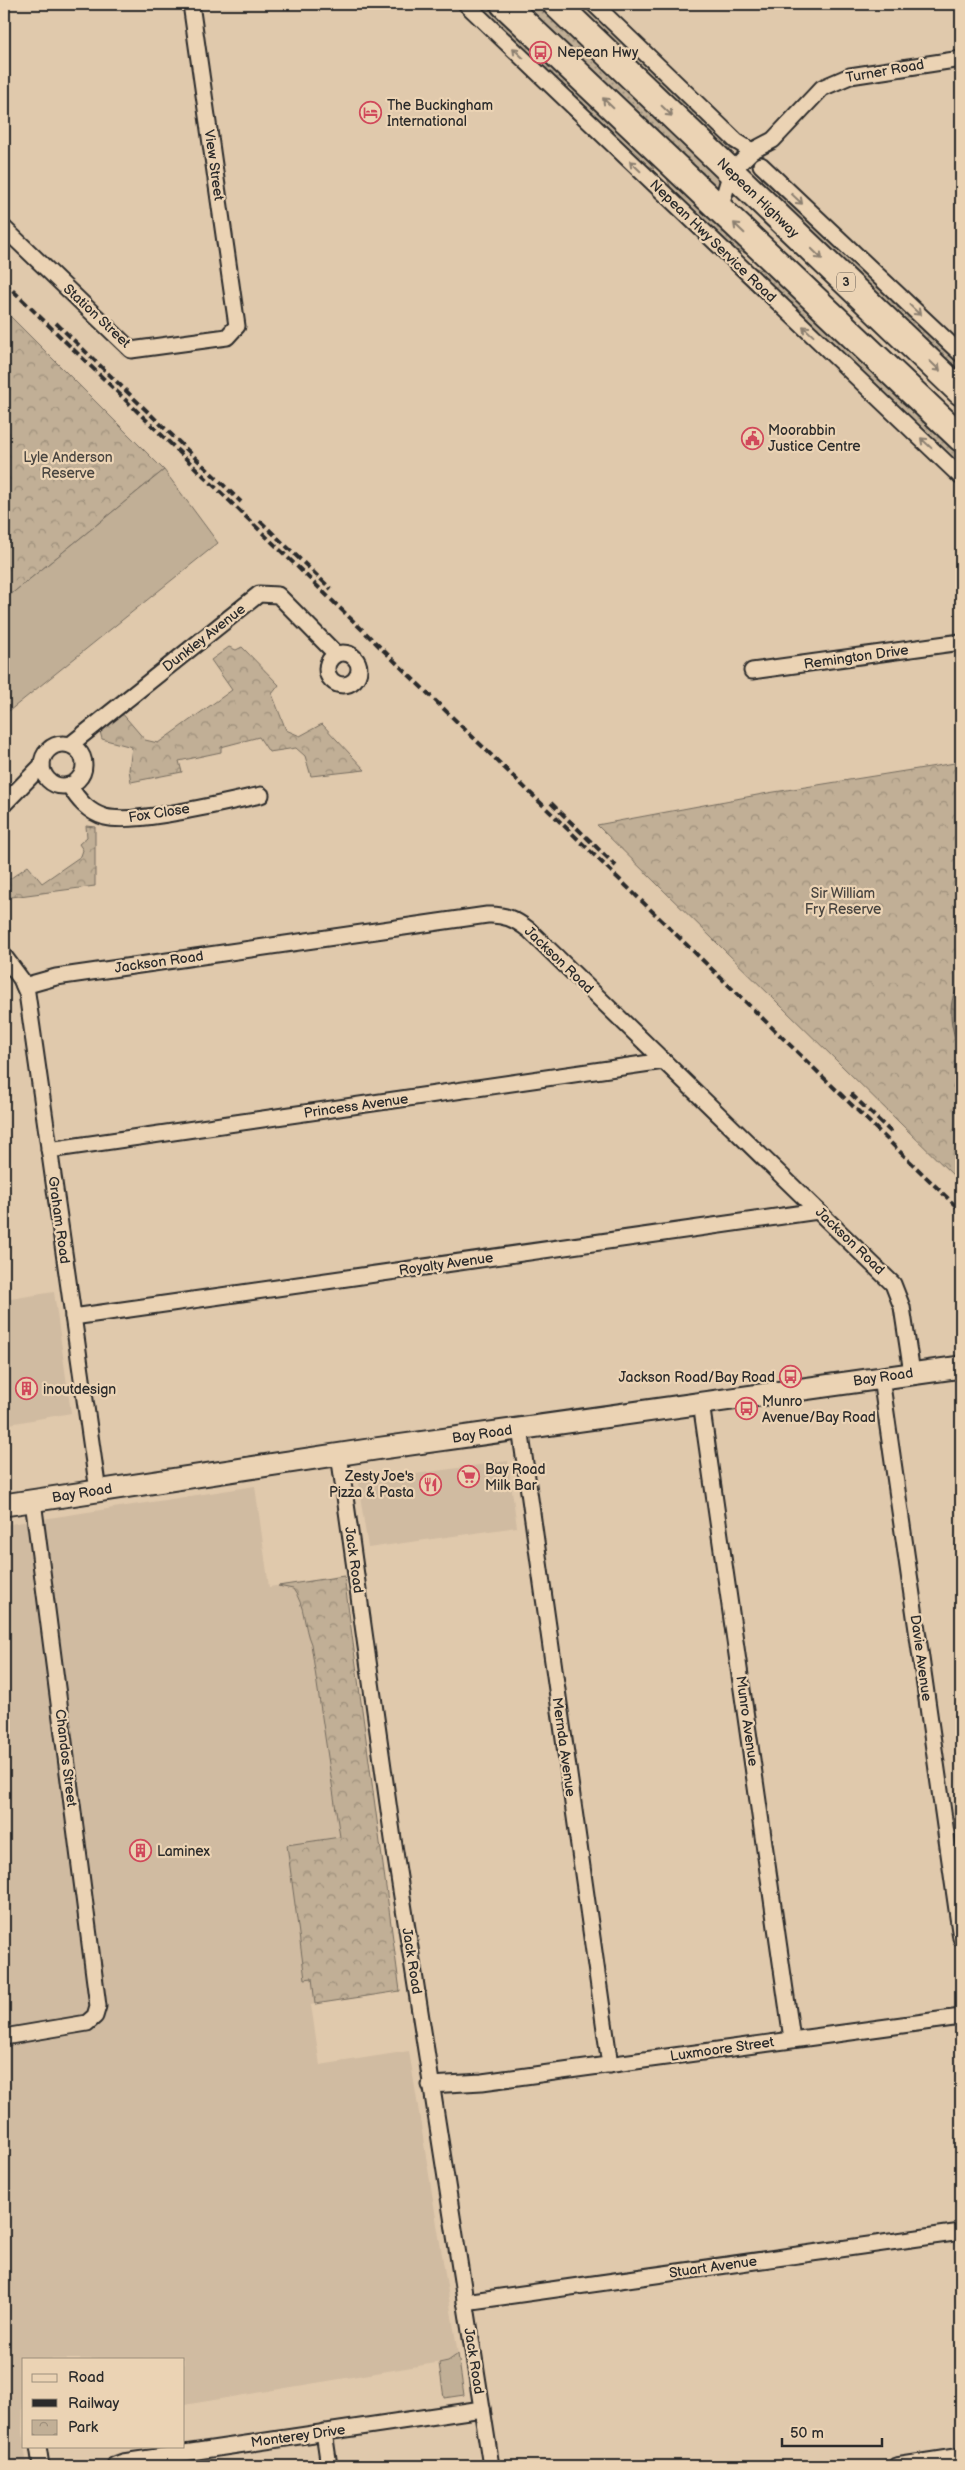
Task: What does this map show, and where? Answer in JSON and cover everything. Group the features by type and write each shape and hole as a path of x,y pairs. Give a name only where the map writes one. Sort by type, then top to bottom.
{"highway":[{"path":"504,4 961,438"},
{"name":"Nepean Highway","path":"556,4 961,392"}],"main road":[{"name":"Bay Road","path":"4,1505 339,1454 961,1366"}],"street":[{"name":"View Street","path":"191,4 237,326"},
{"name":"Nepean Hwy Service Road","path":"466,4 731,259 961,476"},
{"path":"594,4 736,140 752,151"},
{"name":"Turner Road","path":"750,191 773,140 822,88 839,80 961,59"},
{"name":"Turner Road","path":"720,209 731,172 752,151 773,140"},
{"path":"658,188 660,152"},
{"path":"761,165 961,354"},
{"name":"Station Street","path":"4,228 131,350 227,337 237,326"},
{"path":"731,259 770,257"},
{"name":"Dunkley Avenue","path":"70,745 259,594 278,595 336,654"},
{"name":"Remington Drive","path":"752,671 961,642"},
{"path":"4,806 33,784 44,771 44,755 52,746 70,745 80,752 84,763 81,775 68,785 56,785 44,771"},
{"name":"Fox Close","path":"68,785 83,805 104,817 116,819 145,817 261,795"},
{"name":"Jackson Road","path":"24,986 56,977 497,915 513,919 529,930 886,1276 897,1290 902,1307 912,1373"},
{"name":"Graham Road","path":"4,956 24,986 28,1000 98,1490"},
{"name":"Princess Avenue","path":"49,1150 664,1061"},
{"name":"Royalty Avenue","path":"73,1317 818,1211"},
{"name":"Davie Avenue","path":"881,1378 961,1938"},
{"name":"Munro Avenue","path":"701,1403 792,2040"},
{"name":"Mernda Avenue","path":"520,1428 610,2065"},
{"name":"Jack Road","path":"339,1454 431,2089 491,2466"},
{"name":"Chandos Street","path":"4,2037 83,2024 95,2016 98,1999 33,1501"},
{"name":"Luxmoore Street","path":"431,2089 961,2017"},
{"name":"Stuart Avenue","path":"465,2302 961,2232"},
{"name":"Monterey Drive","path":"115,2465 123,2462 482,2409"},
{"path":"324,2432 329,2466"},
{"path":"38,2448 41,2466"},
{"path":"896,2466 961,2456"}],"shaded area":[{"path":"54,1292 71,1413 4,1425 4,1300"},
{"path":"508,1461 517,1527 368,1548 358,1482"},
{"path":"255,1486 269,1587 344,1576 400,1991 311,2005 320,2065 409,2051 458,2354 448,2361 185,2405 185,2358 22,2358 22,2448 24,2448 27,2466 4,2466 4,1525"}],"green space":[{"path":"477,4 489,4 630,138 646,155 654,169 642,162"},
{"path":"521,4 541,4 719,175 721,183 718,190"},
{"path":"570,4 585,4 730,142 740,148 738,151 720,147"},
{"path":"665,173 747,254 732,248 672,191"},
{"path":"761,178 961,363 961,371 955,371 762,184"},
{"path":"742,263 770,273 782,284 961,457 961,466 780,292"},
{"name":"Lyle Anderson Reserve","path":"4,310 164,470 4,600"},
{"path":"164,470 218,543 4,715 4,600"},
{"path":"229,647 236,650 242,647 279,685 272,694 286,730 300,736 322,724 365,770 311,776 305,756 296,748 269,752 259,737 221,747 221,752 179,761 182,772 131,782 129,770 132,747 102,739 99,728 121,712 145,740 158,743 232,690 211,660"},
{"name":"Sir William Fry Reserve","path":"961,762 961,1183 597,825 768,793"},
{"path":"86,826 95,827 95,886 4,898 4,883 28,866 42,883 81,856 83,850 79,844 87,837"},
{"path":"344,1576 400,1991 315,2004 312,1978 305,1979 287,1845 340,1837 311,1644 297,1596 293,1589 278,1586"},
{"path":"458,2354 464,2395 444,2398 439,2363 448,2361"}],"water":[{"path":"961,982 961,1058 953,1029 951,1010 952,1000"}],"railway":[{"path":"4,282 961,1211"},
{"path":"56,323 241,502"},
{"path":"260,521 331,589"},
{"path":"551,803 616,866"},
{"path":"851,1094 891,1132"}],"place":[{"name":"Nepean Hwy","path":"541,52"},
{"name":"The Buckingham International","path":"371,113"},
{"name":"Moorabbin Justice Centre","path":"752,438"},
{"name":"Jackson Road/Bay Road","path":"791,1377"},
{"name":"inoutdesign","path":"27,1389"},
{"name":"Munro Avenue/Bay Road","path":"746,1409"},
{"name":"Bay Road Milk Bar","path":"469,1477"},
{"name":"Zesty Joe's Pizza & Pasta","path":"430,1484"},
{"name":"Laminex","path":"141,1851"}]}
